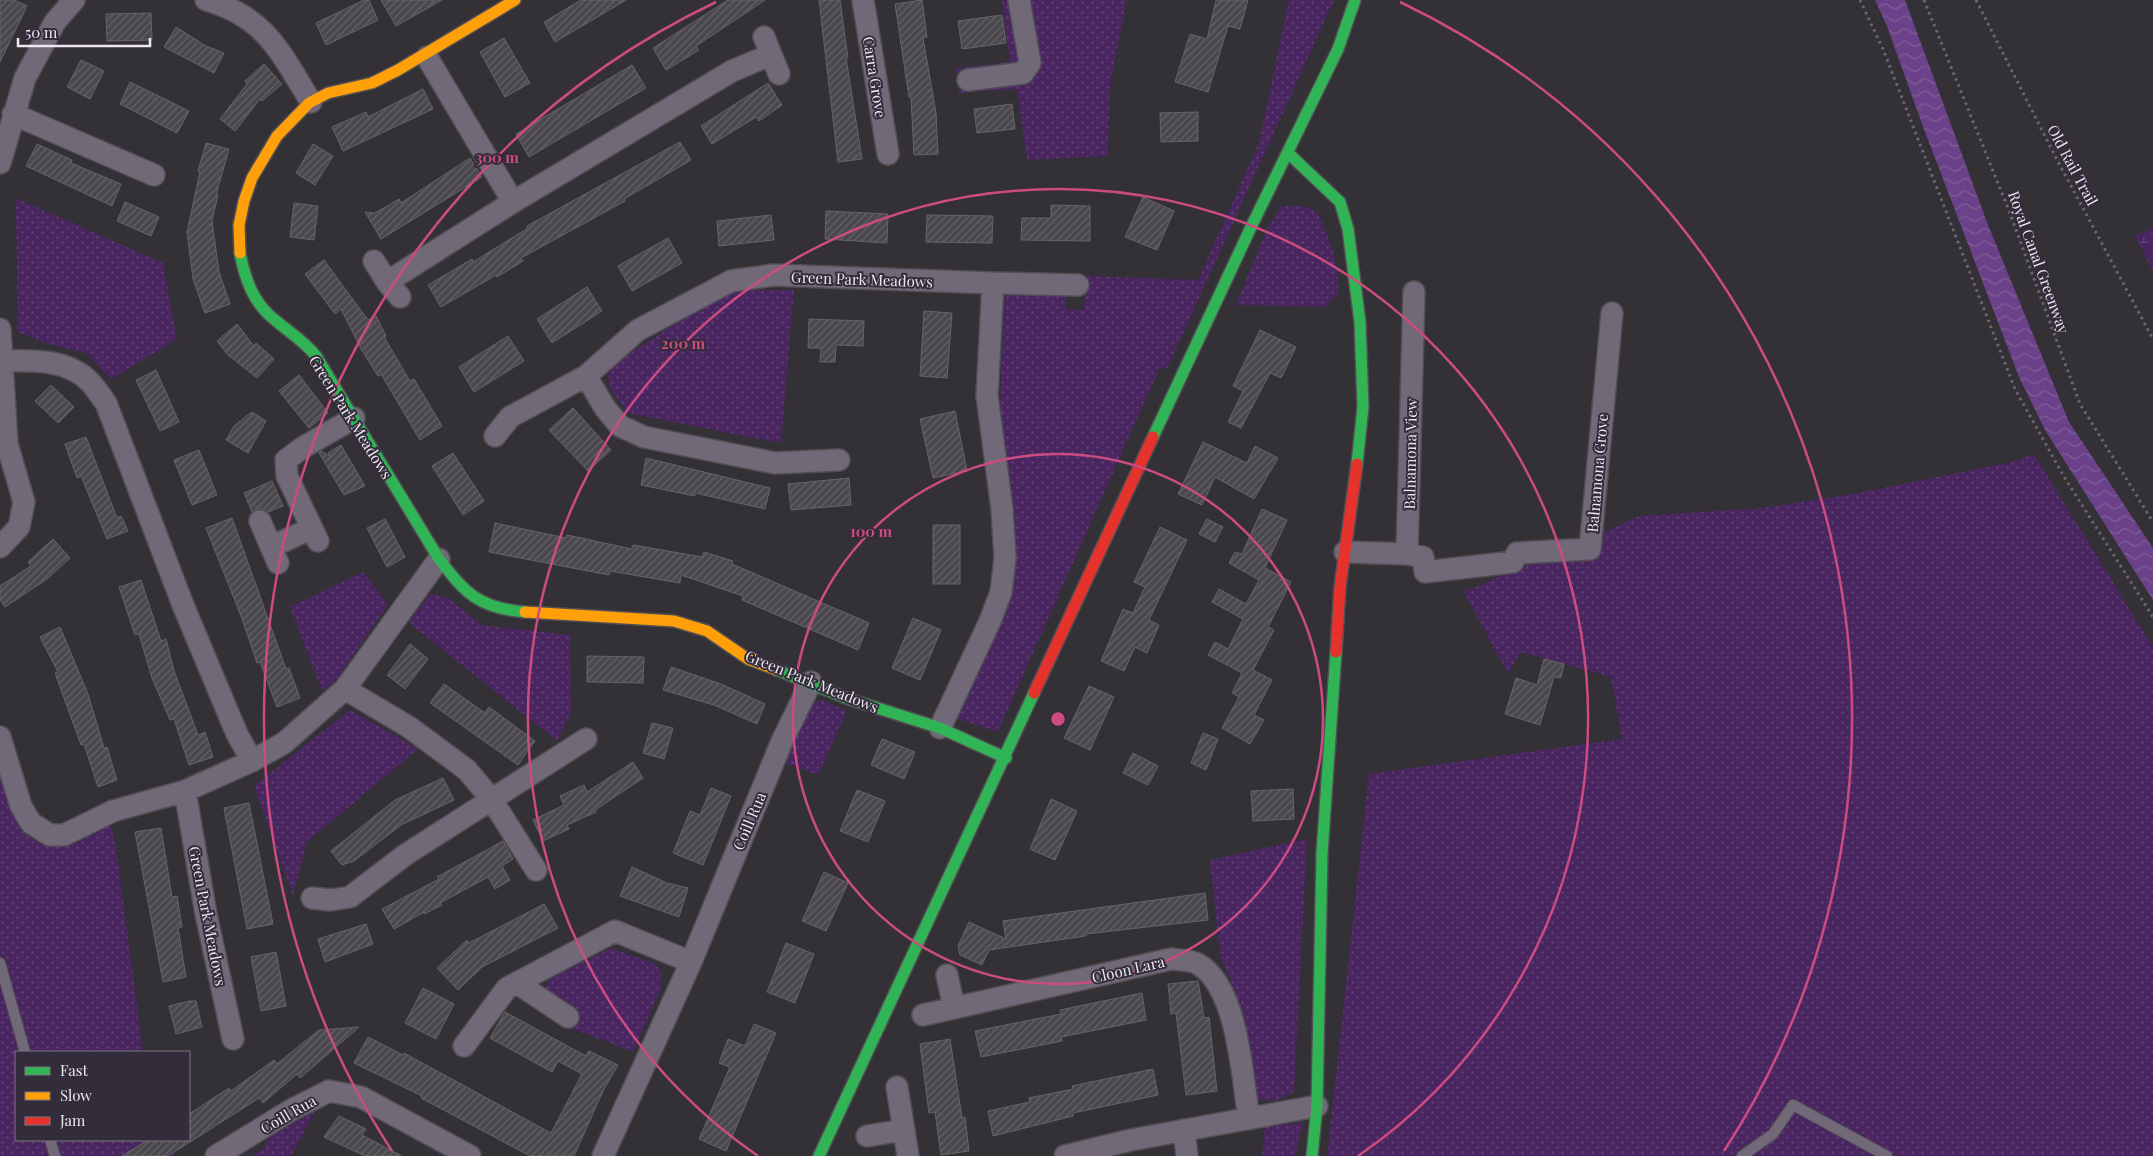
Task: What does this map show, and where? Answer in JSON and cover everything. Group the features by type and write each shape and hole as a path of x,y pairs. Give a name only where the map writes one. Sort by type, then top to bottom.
{"main road":[{"name":"Green Park Meadows","path":"514,0 427,57 378,80 335,90 311,102 279,132 252,174 241,208 239,241 246,274 255,299 274,320 314,353 439,559 462,590 485,604 512,611 568,616 674,621 707,631 748,659 810,682 846,698 940,728 1006,758"},
{"path":"819,1156 1006,758 1252,225 1338,49 1355,0"},
{"path":"1288,153 1317,178 1340,202 1348,229 1360,322 1363,407 1340,587 1322,854 1318,1106 1312,1156"}],"street":[{"path":"0,163 25,78 54,22 74,0"},
{"path":"206,0 248,18 266,34 311,102"},
{"name":"Carra Grove","path":"863,0 888,154"},
{"path":"968,80 1023,73 1030,63 1019,0"},
{"path":"374,261 394,290 514,202 732,71 767,46 779,74"},
{"path":"427,57 514,202"},
{"path":"13,114 154,175"},
{"name":"Green Park Meadows","path":"495,436 510,417 586,376 638,330 730,281 773,275 1078,286"},
{"path":"940,728 990,621 1001,592 1005,558 987,396 993,283"},
{"name":"Balnamona View","path":"1407,554 1414,292"},
{"name":"Balnamona Grove","path":"1407,554 1423,557 1426,572 1513,562 1517,553 1590,549 1612,313"},
{"path":"0,329 7,444 24,502 19,527 0,548"},
{"path":"2,361 36,360 63,366 87,380 106,402 183,605 237,734 252,761"},
{"path":"586,376 604,408 620,426 644,436 775,464 839,460"},
{"path":"260,521 275,555 315,534 287,476 286,460 302,448 354,418"},
{"path":"1345,552 1407,554"},
{"path":"0,737 21,806 31,824 50,835 64,835 113,811 185,791 252,761 284,743 345,689 439,559"},
{"name":"Coill Rua","path":"602,1156 691,962 782,741 810,682"},
{"path":"345,689 409,727 467,770 492,800 536,870"},
{"path":"312,898 331,900 350,897 405,855 586,739"},
{"name":"Green Park Meadows","path":"185,791 215,959 233,1040"},
{"path":"464,1046 508,988 615,931 691,962"},
{"name":"Cloon Lara","path":"923,1015 1171,959 1198,963 1220,984 1230,1008 1249,1119"},
{"path":"947,975 954,1008"},
{"path":"517,983 568,1017"},
{"path":"897,1087 908,1156"},
{"name":"Coill Rua","path":"216,1156 293,1109 329,1091 361,1096 470,1156"},
{"path":"1065,1156 1131,1140 1318,1106"},
{"path":"868,1136 904,1130"},
{"path":"1184,1130 1188,1156"}],"lane":[{"path":"0,964 25,1051"},
{"path":"1742,1156 1773,1134 1792,1105 1887,1156"},
{"path":"50,1141 55,1156"}],"path":[{"path":"1860,0 1883,49 2015,389 2062,475 2153,617"},
{"name":"Royal Canal Greenway","path":"1924,0 2008,208 2080,404 2153,522"},
{"name":"Old Rail Trail","path":"1976,0 2055,156 2153,339"}],"green space":[{"path":"1002,0 1127,0 1111,80 1107,156 1027,160 1017,89 959,93 956,68 1010,62"},
{"path":"1289,0 1334,0 1167,369 1160,367 998,732 957,719 1009,577 1015,516 1000,407 1005,289 1065,291 1066,309 1083,310 1088,276 1198,280 1259,143"},
{"path":"16,198 163,263 177,339 111,379 86,353 48,344 18,332"},
{"path":"1282,206 1303,206 1317,212 1326,232 1336,264 1338,285 1337,296 1324,307 1236,305 1268,227"},
{"path":"2153,228 2153,271 2135,236"},
{"path":"738,290 794,290 781,443 628,413 609,387 608,368 693,312"},
{"path":"2034,454 2153,647 2153,1156 1327,1156 1369,774 1622,739 1611,677 1521,652 1508,674 1464,592 1640,516 1762,508 1859,493 2012,462"},
{"path":"363,572 388,604 338,678 322,691 290,607"},
{"path":"431,594 448,598 481,625 570,635 571,713 557,741 408,622"},
{"path":"823,700 847,711 818,775 782,762 813,702"},
{"path":"350,710 418,749 307,842 293,895 254,786"},
{"path":"0,756 26,836 52,845 70,845 111,824 116,848 143,1051 15,1051 15,1141 168,1141 175,1156 0,1156"},
{"path":"1307,839 1294,1092 1275,1101 1257,1099 1231,981 1220,955 1210,860"},
{"path":"611,948 656,964 662,974 661,988 633,1052 571,1028 579,1013 554,1003 545,987 550,978"},
{"path":"316,1109 291,1156 251,1156 264,1148 269,1138"},
{"path":"1303,1123 1295,1156 1262,1156 1265,1126"}],"water":[{"path":"1875,0 1905,0 1988,225 2069,422 2153,548 2153,600 2045,430 2019,377 1922,124 1887,26"}],"building":[{"path":"0,0 14,0 27,6 0,62"},
{"path":"364,0 369,0 378,20 326,45 316,23"},
{"path":"381,0 442,0 396,26"},
{"path":"581,0 626,0 555,42 544,22"},
{"path":"728,0 765,0 696,46 699,50 666,70 653,48"},
{"path":"819,0 840,0 848,58 846,58 862,159 838,162"},
{"path":"922,0 927,37 923,38 936,113 938,154 914,155 911,97 909,97 895,4"},
{"path":"1216,0 1248,0 1240,29 1228,26 1208,92 1175,82 1190,34 1207,39"},
{"path":"151,13 152,40 107,41 106,14"},
{"path":"1002,15 1006,43 962,49 958,21"},
{"path":"176,27 206,46 224,53 214,73 164,47"},
{"path":"504,38 530,83 505,97 480,52"},
{"path":"81,60 104,71 90,99 67,87"},
{"path":"264,64 282,84 262,101 260,99 235,131 220,119 247,84 245,81"},
{"path":"632,65 646,88 529,157 516,134"},
{"path":"130,82 189,111 177,133 120,104"},
{"path":"768,83 782,105 759,121 756,117 712,144 701,126"},
{"path":"423,89 433,109 343,151 332,127 366,112 368,117"},
{"path":"1012,104 1015,129 977,133 974,109"},
{"path":"1198,112 1198,141 1161,142 1160,113"},
{"path":"680,142 691,160 624,199 625,201 521,258 523,261 497,277 496,275 441,307 428,285 472,259 473,262 528,228 527,226"},
{"path":"206,143 229,149 216,195 218,195 212,221 219,272 230,304 205,313 193,279 187,232 200,172 198,171"},
{"path":"37,144 72,160 71,163 121,184 112,206 26,166"},
{"path":"313,144 333,156 315,185 296,173"},
{"path":"470,158 482,177 381,239 365,212 375,213 399,199 401,203"},
{"path":"1143,197 1174,211 1157,250 1125,237"},
{"path":"125,202 159,217 151,236 117,221"},
{"path":"294,203 318,206 314,240 290,237"},
{"path":"1051,205 1090,206 1090,241 1021,240 1022,218 1051,218"},
{"path":"826,211 888,214 887,243 825,239"},
{"path":"771,215 774,240 719,246 717,221"},
{"path":"927,215 993,216 992,243 926,242"},
{"path":"668,238 682,263 632,291 618,266"},
{"path":"324,260 368,320 376,316 386,336 384,337 410,381 414,379 442,426 420,440 381,374 378,376 361,349 341,309 335,314 305,274"},
{"path":"587,287 602,311 552,343 537,319"},
{"path":"924,311 952,313 947,378 920,376"},
{"path":"809,319 864,321 863,346 836,345 835,362 820,362 821,348 808,348"},
{"path":"237,324 254,346 256,343 274,359 257,378 228,355 217,341"},
{"path":"1260,330 1296,347 1281,378 1270,373 1241,428 1228,422 1243,391 1233,386"},
{"path":"508,336 524,361 474,392 459,367"},
{"path":"156,370 179,422 160,431 136,380"},
{"path":"299,375 328,413 309,428 279,391"},
{"path":"51,385 74,407 58,423 35,401"},
{"path":"573,408 611,450 588,471 549,430"},
{"path":"955,411 967,471 933,478 920,419"},
{"path":"252,412 266,421 248,453 226,440 234,426"},
{"path":"86,437 117,518 121,516 128,531 107,539 81,476 77,478 65,444"},
{"path":"1203,442 1247,463 1255,446 1278,458 1254,499 1215,477 1202,505 1178,494"},
{"path":"341,445 365,486 344,495 319,453 321,451 331,457 328,453"},
{"path":"199,450 217,495 192,505 174,460"},
{"path":"453,453 484,501 463,515 432,466"},
{"path":"646,458 770,488 765,509 695,493 695,496 641,485"},
{"path":"849,478 851,505 791,510 788,484"},
{"path":"272,481 283,506 268,512 261,509 252,512 244,493"},
{"path":"1262,509 1287,520 1265,568 1291,582 1268,627 1274,630 1253,670 1272,680 1254,715 1264,720 1250,744 1222,728 1239,697 1232,693 1242,673 1208,655 1215,642 1228,649 1243,619 1212,602 1219,589 1246,604 1259,580 1229,563 1235,552 1242,554"},
{"path":"232,518 286,669 289,668 300,698 277,707 260,662 257,663 241,616 206,528"},
{"path":"385,519 405,557 387,567 367,528"},
{"path":"1207,519 1223,527 1215,542 1199,534"},
{"path":"495,523 566,538 567,535 632,549 633,545 702,557 704,552 733,561 732,564 869,623 858,650 742,600 743,596 681,575 680,583 610,571 609,575 489,552"},
{"path":"933,525 960,525 960,584 933,584"},
{"path":"1160,527 1187,540 1149,620 1159,625 1147,653 1135,647 1124,671 1101,661 1123,609 1133,613 1145,587 1134,582"},
{"path":"53,539 70,558 47,579 5,607 0,600 0,586 31,566 28,562"},
{"path":"141,580 161,641 166,639 174,671 198,735 205,732 213,757 189,765 174,719 170,720 152,678 139,634 135,635 119,587"},
{"path":"913,618 941,630 920,680 892,668"},
{"path":"60,627 88,694 104,748 107,747 117,780 98,787 84,744 81,745 55,673 58,672 40,637"},
{"path":"410,644 428,659 405,689 387,675"},
{"path":"587,656 644,657 643,683 587,682"},
{"path":"1544,659 1564,664 1561,678 1554,677 1540,725 1505,714 1516,678 1537,685"},
{"path":"671,667 721,684 765,704 757,724 714,705 663,690"},
{"path":"444,684 485,713 489,707 535,741 518,765 430,703"},
{"path":"1089,686 1114,697 1090,750 1064,738"},
{"path":"652,723 673,728 664,759 643,753"},
{"path":"1203,733 1218,739 1206,770 1191,763"},
{"path":"882,739 915,752 904,779 871,765"},
{"path":"1133,753 1158,766 1148,785 1123,773"},
{"path":"633,762 643,778 595,810 596,812 567,825 569,829 543,841 533,820 564,805 560,796 584,785 587,792"},
{"path":"443,778 454,800 401,825 354,861 342,865 331,851 395,800"},
{"path":"711,788 731,796 703,865 673,853 690,811 700,815"},
{"path":"1293,789 1294,819 1253,821 1251,791"},
{"path":"857,790 885,801 868,842 840,831"},
{"path":"1051,799 1077,811 1055,860 1030,849"},
{"path":"249,803 273,924 247,929 224,808"},
{"path":"161,828 172,897 177,896 182,927 178,928 186,977 163,982 135,832"},
{"path":"503,841 513,859 502,866 510,880 495,889 488,877 440,903 442,905 424,914 424,912 394,929 382,909 439,879 437,877"},
{"path":"632,867 667,883 688,888 679,917 620,896"},
{"path":"824,872 848,883 826,931 802,921"},
{"path":"1205,893 1208,920 1086,934 1086,936 989,950 982,965 960,955 958,946 969,922 1006,939 1003,921"},
{"path":"544,904 558,928 482,967 458,990 437,968 467,940 469,943"},
{"path":"366,924 373,944 325,962 318,939"},
{"path":"786,943 814,954 795,1003 767,992"},
{"path":"276,952 286,1006 261,1011 251,957"},
{"path":"1198,981 1204,1018 1209,1017 1217,1091 1186,1095 1176,1013 1171,1014 1168,984"},
{"path":"423,988 454,1004 436,1039 405,1023"},
{"path":"1142,993 1146,1020 1061,1037 1062,1041 981,1057 975,1031 1061,1014 1060,1010"},
{"path":"196,1001 202,1027 176,1034 169,1006"},
{"path":"505,1012 586,1056 589,1051 618,1065 603,1091 574,1156 530,1156 421,1098 422,1096 354,1063 368,1037 403,1055 404,1053 551,1133 582,1074 558,1061 552,1072 490,1038"},
{"path":"754,1024 776,1033 726,1151 699,1139 730,1067 719,1063 728,1039 745,1046"},
{"path":"359,1027 300,1078 297,1074 263,1103 259,1098 168,1156 122,1156 146,1141 190,1141 190,1113 229,1088 231,1091 274,1060 277,1064 319,1030"},
{"path":"950,1039 962,1118 965,1117 969,1151 941,1155 935,1112 929,1113 920,1044"},
{"path":"1153,1069 1158,1095 1073,1113 1073,1116 993,1136 988,1111 1030,1102 1029,1098 1073,1089 1072,1086"},
{"path":"339,1116 366,1129 362,1135 402,1156 365,1156 324,1137"}],"traffic: fast":[{"path":"1153,437 1252,225 1338,49 1355,0"},
{"path":"1288,153 1340,202 1348,229 1360,322 1363,407 1357,464"},
{"path":"240,253 247,281 261,306 316,356 439,559 457,581 475,597 496,607 525,612"},
{"path":"1312,1156 1317,1106 1322,853 1336,652"},
{"path":"777,670 846,698 940,728 1006,758"},
{"path":"819,1156 1034,693"}],"traffic: slow":[{"path":"240,253 239,225 244,201 252,178 277,136 309,103 328,93 372,83 398,70 515,0"},
{"path":"525,612 674,621 707,631 748,659 777,670"}],"traffic: jam":[{"path":"1034,693 1153,437"},
{"path":"1336,652 1340,587 1357,464"}]}
